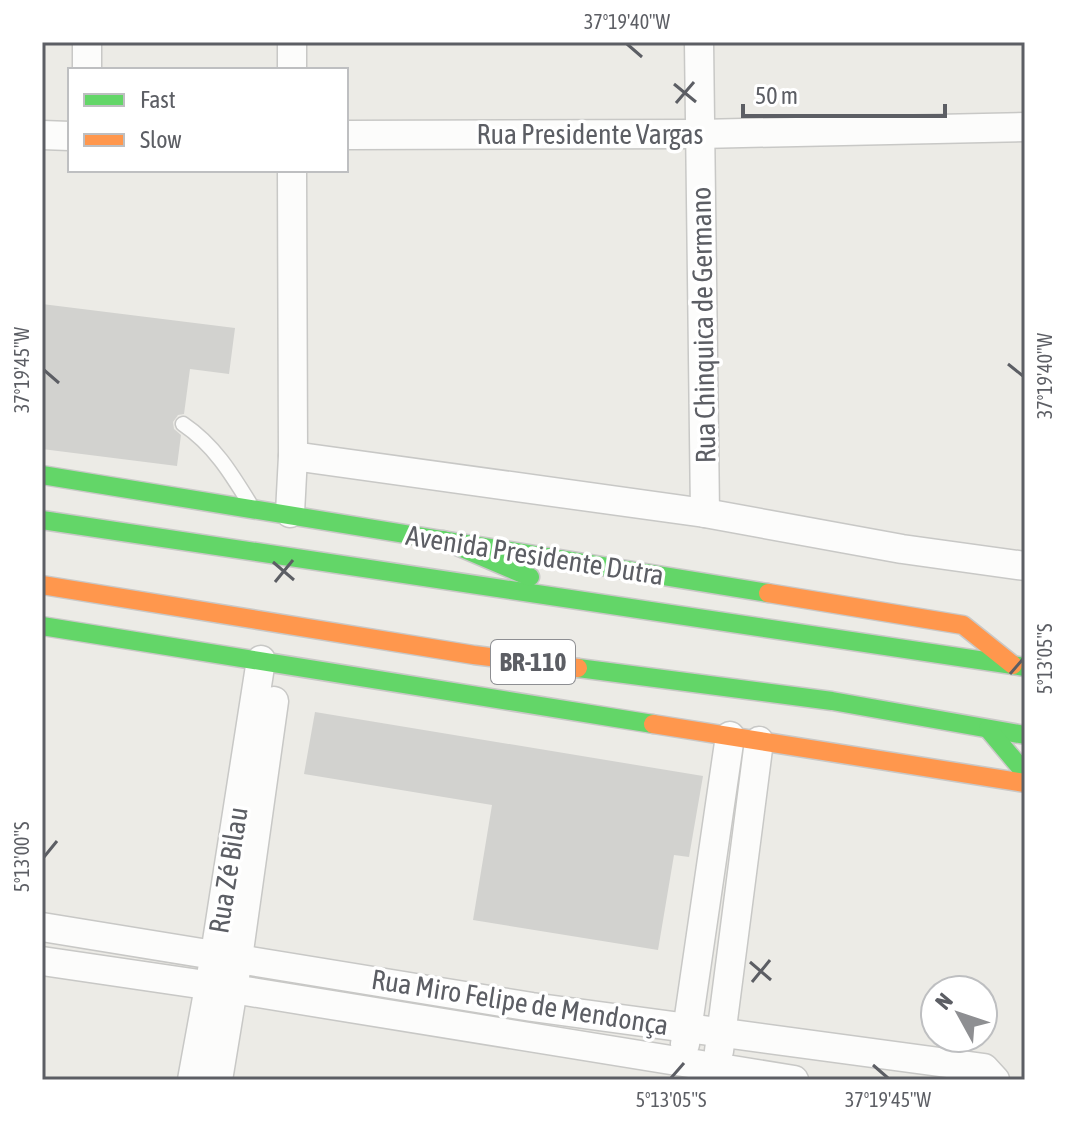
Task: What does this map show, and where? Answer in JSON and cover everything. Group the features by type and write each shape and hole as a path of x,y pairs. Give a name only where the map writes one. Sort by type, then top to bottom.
{"main road":[{"name":"Avenida Presidente Dutra","path":"42,475 963,625 1019,666"},
{"name":"Avenida Presidente Dutra","path":"42,520 1019,666"},
{"path":"443,540 587,601"},
{"name":"BR-110","path":"42,585 474,655 832,701 1025,735"},
{"path":"42,626 1025,783"},
{"path":"811,658 817,650 830,643 844,641"},
{"path":"808,679 832,701"},
{"path":"988,729 1025,773"}],"street":[{"path":"87,42 87,68"},
{"path":"292,42 292,68"},
{"name":"Rua Chinquica de Germano","path":"699,42 705,513"},
{"name":"Rua Presidente Vargas","path":"348,135 700,134 1025,127"},
{"path":"42,135 68,136"},
{"path":"290,513 293,456 292,172"},
{"path":"293,456 705,513 902,549 1025,566"},
{"name":"Rua Zé Bilau","path":"218,1080 221,987 270,661"},
{"path":"681,1071 730,736"},
{"path":"716,1074 759,741"},
{"name":"Rua Miro Felipe de Mendonça","path":"42,927 442,992 984,1068 995,1080"},
{"name":"Rua Miro Felipe de Mendonça","path":"42,961 438,1021 681,1071 794,1080"},
{"name":"Rua Zé Bilau","path":"192,1080 221,987"},
{"path":"438,1021 442,992"}],"lane":[{"path":"183,424 201,436 224,461 252,508"}],"building":[{"path":"42,304 235,328 229,374 190,369 184,414 178,415 173,422 174,429 181,435 177,466 42,449"},
{"path":"315,712 703,776 689,857 674,855 658,950 473,920 492,805 304,774"}],"traffic: fast":[{"path":"42,475 768,593"},
{"path":"42,520 1025,667"},
{"path":"443,540 530,577"},
{"path":"42,626 653,724"},
{"path":"578,668 832,701 1025,735"},
{"path":"988,729 1025,773"}],"traffic: slow":[{"path":"42,585 474,655 578,668"},
{"path":"768,593 963,625 1013,665"},
{"path":"653,724 1025,783"}]}
